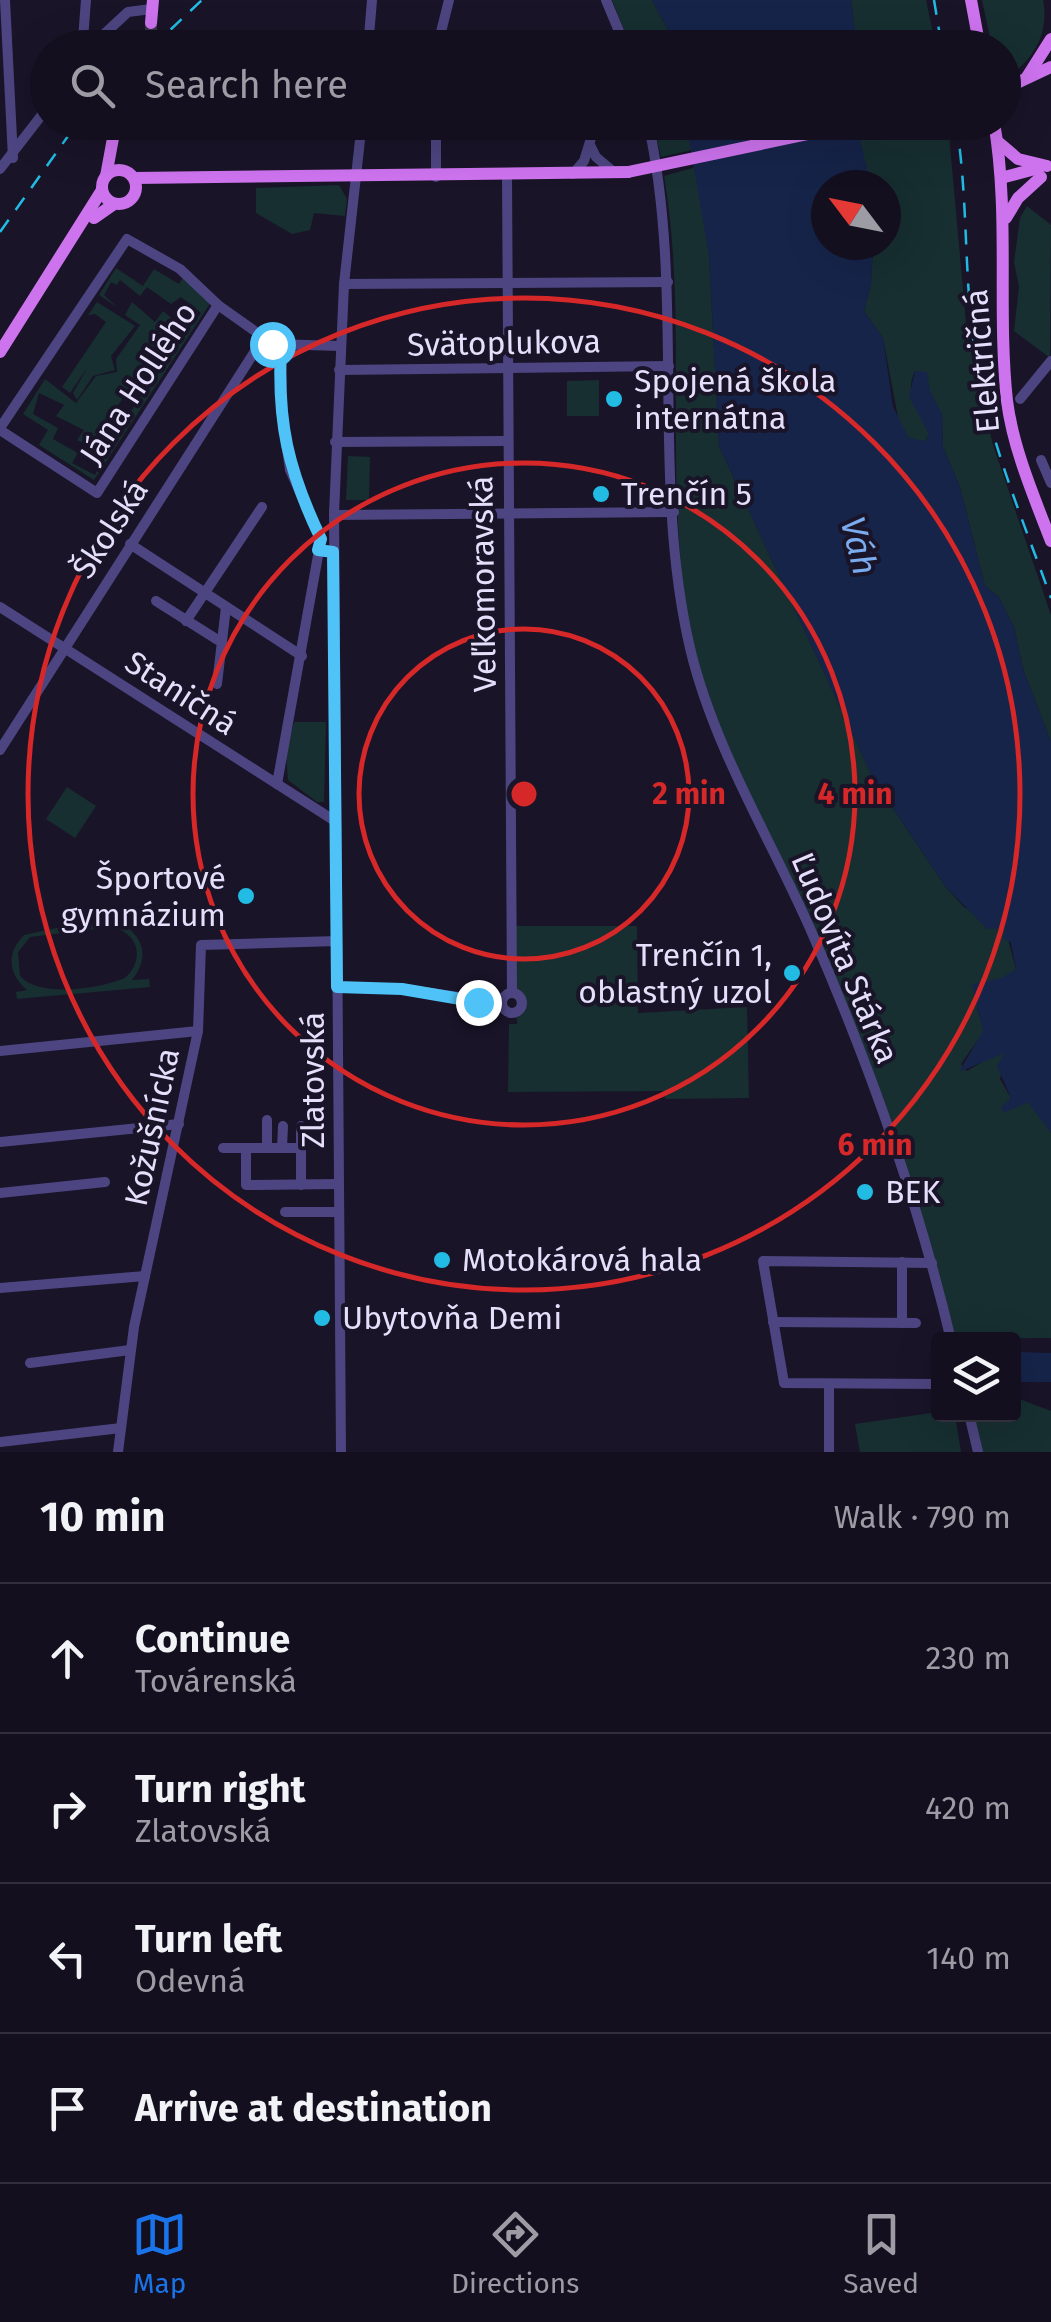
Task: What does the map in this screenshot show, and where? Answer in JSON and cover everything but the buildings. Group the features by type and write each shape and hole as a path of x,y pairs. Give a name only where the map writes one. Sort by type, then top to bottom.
{"main road":[{"path":"972,0 977,30"},
{"path":"1025,79 1051,39"},
{"path":"1021,81 1051,67"},
{"path":"0,352 104,183 113,140"},
{"path":"42,288 100,210 127,203 133,181 120,161 117,140"},
{"path":"104,183 120,170 133,181 153,184 218,178 622,173 780,140"},
{"path":"997,141 1018,159 1047,171"},
{"name":"Električná","path":"997,141 1002,178 1001,308 1009,410 1051,541"},
{"path":"1002,178 1047,171"},
{"path":"1003,230 1012,206 1047,171"},
{"path":"104,183 114,204"}],"street":[{"path":"5,0 13,158"},
{"path":"84,30 86,0"},
{"path":"370,30 372,0"},
{"path":"442,30 449,0"},
{"path":"606,0 618,30"},
{"path":"108,30 128,12 152,10"},
{"path":"0,169 30,133"},
{"name":"Zlatovská","path":"341,1452 333,552 344,284 360,140"},
{"path":"436,140 436,177"},
{"path":"579,174 590,140"},
{"name":"Ľudovíta Stárka","path":"652,140 661,181 668,282 674,512 684,608 700,685 735,773 835,989 909,1186 950,1332"},
{"path":"589,143 596,157 622,173"},
{"path":"579,174 596,157"},
{"name":"Veľkomoravská","path":"506,175 512,994"},
{"path":"0,429 128,238 180,269 218,305 281,346 340,346"},
{"path":"344,284 668,282"},
{"name":"Jána Hollého","path":"0,429 97,493 218,305"},
{"name":"Školská","path":"0,750 264,336"},
{"path":"278,784 319,545 290,470 282,413 281,346"},
{"path":"1020,398 1051,362"},
{"name":"Svätoplukova","path":"339,370 669,366"},
{"path":"335,442 506,440"},
{"name":"Električná","path":"1041,460 1051,483"},
{"path":"186,621 262,507"},
{"path":"334,515 674,512"},
{"path":"130,544 302,656"},
{"path":"319,545 333,552"},
{"path":"156,602 221,642"},
{"name":"Staničná","path":"0,607 336,821"},
{"path":"217,684 226,607"},
{"name":"Kožušnícka","path":"118,1452 130,1350 198,1030 200,946 337,941"},
{"path":"337,987 402,989 502,1004"},
{"path":"512,994 522,1000 518,1011 506,1011 502,1004 512,994"},
{"path":"0,1052 198,1030"},
{"path":"267,1120 267,1148"},
{"path":"0,1142 179,1124"},
{"path":"282,1148 283,1126"},
{"path":"300,1185 301,1126"},
{"path":"222,1148 300,1148"},
{"path":"246,1148 246,1186 338,1184"},
{"path":"0,1192 105,1182"},
{"path":"285,1212 339,1212"},
{"path":"931,1384 784,1384 762,1261 932,1263"},
{"path":"902,1262 902,1323"},
{"path":"0,1288 145,1276"},
{"path":"773,1322 916,1323"},
{"path":"30,1362 130,1350"},
{"path":"829,1384 829,1452"},
{"path":"971,1422 978,1452"},
{"path":"0,1442 121,1428"}],"green space":[{"path":"612,0 652,0 668,30 624,30"},
{"path":"851,0 926,0 932,30 855,30"},
{"path":"982,0 1043,0 1041,36 1021,67 1021,30 988,30"},
{"path":"657,140 690,140 692,150 661,157"},
{"path":"858,140 950,140 967,334 993,445 1051,615 1051,742 1023,669 1014,627 999,597 985,586 960,487 943,447 942,414 915,371 912,396 929,434 925,442 909,438 900,428 883,338 864,311 872,260 901,260 901,170 867,170"},
{"path":"696,167 709,255 719,446 874,780 945,886 964,907 1005,928 1016,969 977,1008 984,1031 961,1064 967,1071 998,1053 1006,1053 1000,1079 1011,1098 1003,1112 1028,1101 1051,1133 1051,1338 1021,1338 1021,1332 947,1332 870,1071 750,806 708,698 693,644 678,527 675,292 664,176"},
{"path":"339,185 347,199 345,216 314,213 310,230 292,234 256,213 256,188"},
{"path":"1027,206 1051,225 1050,358 1014,331 1019,287 1014,262 1020,218"},
{"path":"116,268 143,286 154,269 179,284 184,276 211,302 94,480 39,445 48,430 23,414 45,379 76,403 96,376 117,372 116,359 140,325 125,315 132,302 155,322 163,311 187,331 201,313 181,297 171,304 147,287 140,296 120,280 117,285 111,282 104,295 117,307 99,295","holes":["168,330 178,338 111,442 99,434","39,393 64,405 56,416 84,430 77,440 104,454 95,475 72,463 78,453 53,439 58,428 33,414"]},
{"path":"97,302 135,326 111,356 115,370 93,376 77,400 73,393 87,368 70,393 62,387 106,322 95,314 88,315"},
{"path":"599,380 599,416 567,416 567,381"},
{"path":"348,456 370,457 369,500 346,500"},
{"path":"294,722 326,722 324,802 317,802 288,780 286,754"},
{"path":"67,787 96,806 75,838 46,819"},
{"path":"123,913 124,925 137,937 142,951 141,965 132,980 149,979 150,987 17,999 16,992 27,990 13,970 14,949 24,935 61,927 61,919","holes":["113,927 133,941 137,956 125,978 85,988 55,989 29,983 20,976 18,952 30,937"]},
{"path":"514,926 637,926 638,1013 747,1007 749,1098 665,1099 664,1091 508,1092 509,1024 517,1024"},
{"path":"1021,1400 1051,1411 1051,1452 980,1452 972,1422 1021,1422"},
{"path":"931,1413 931,1422 956,1422 961,1452 860,1452 855,1424"}],"water":[{"path":"652,0 851,0 855,30 668,30"},
{"name":"Váh","path":"689,140 860,140 867,170 811,170 811,260 872,260 864,311 883,338 893,407 909,438 926,441 929,434 909,397 915,371 927,372 930,391 942,414 943,447 960,487 985,586 999,597 1014,627 1023,669 1051,742 1051,1133 1028,1102 1003,1113 1001,1107 1011,1098 997,1066 1005,1053 959,1072 983,1031 972,984 1002,978 1016,969 1011,943 1003,938 1005,928 987,929 945,886 874,780 719,446 709,255"},
{"path":"1021,1352 1051,1353 1051,1382 1021,1382"}],"tunnel":[{"path":"151,23 151,30"}],"railway":[{"path":"170,30 202,0"},
{"path":"934,0 939,30"},
{"path":"0,232 65,140"},
{"path":"958,140 972,329 982,389 1008,480 1051,598"}],"place":[{"name":"Spojená škola internátna","path":"614,399"},
{"name":"Trenčín 5","path":"601,494"},
{"name":"Športové gymnázium","path":"246,896"},
{"name":"Trenčín 1, oblastný uzol","path":"792,973"},
{"name":"BEK","path":"865,1192"},
{"name":"Motokárová hala","path":"442,1260"},
{"name":"Ubytovňa Demi","path":"322,1318"}],"route":[{"path":"272,344 281,346 282,413 290,470 321,539 318,550 333,552 337,987 402,989 478,1002"}]}
